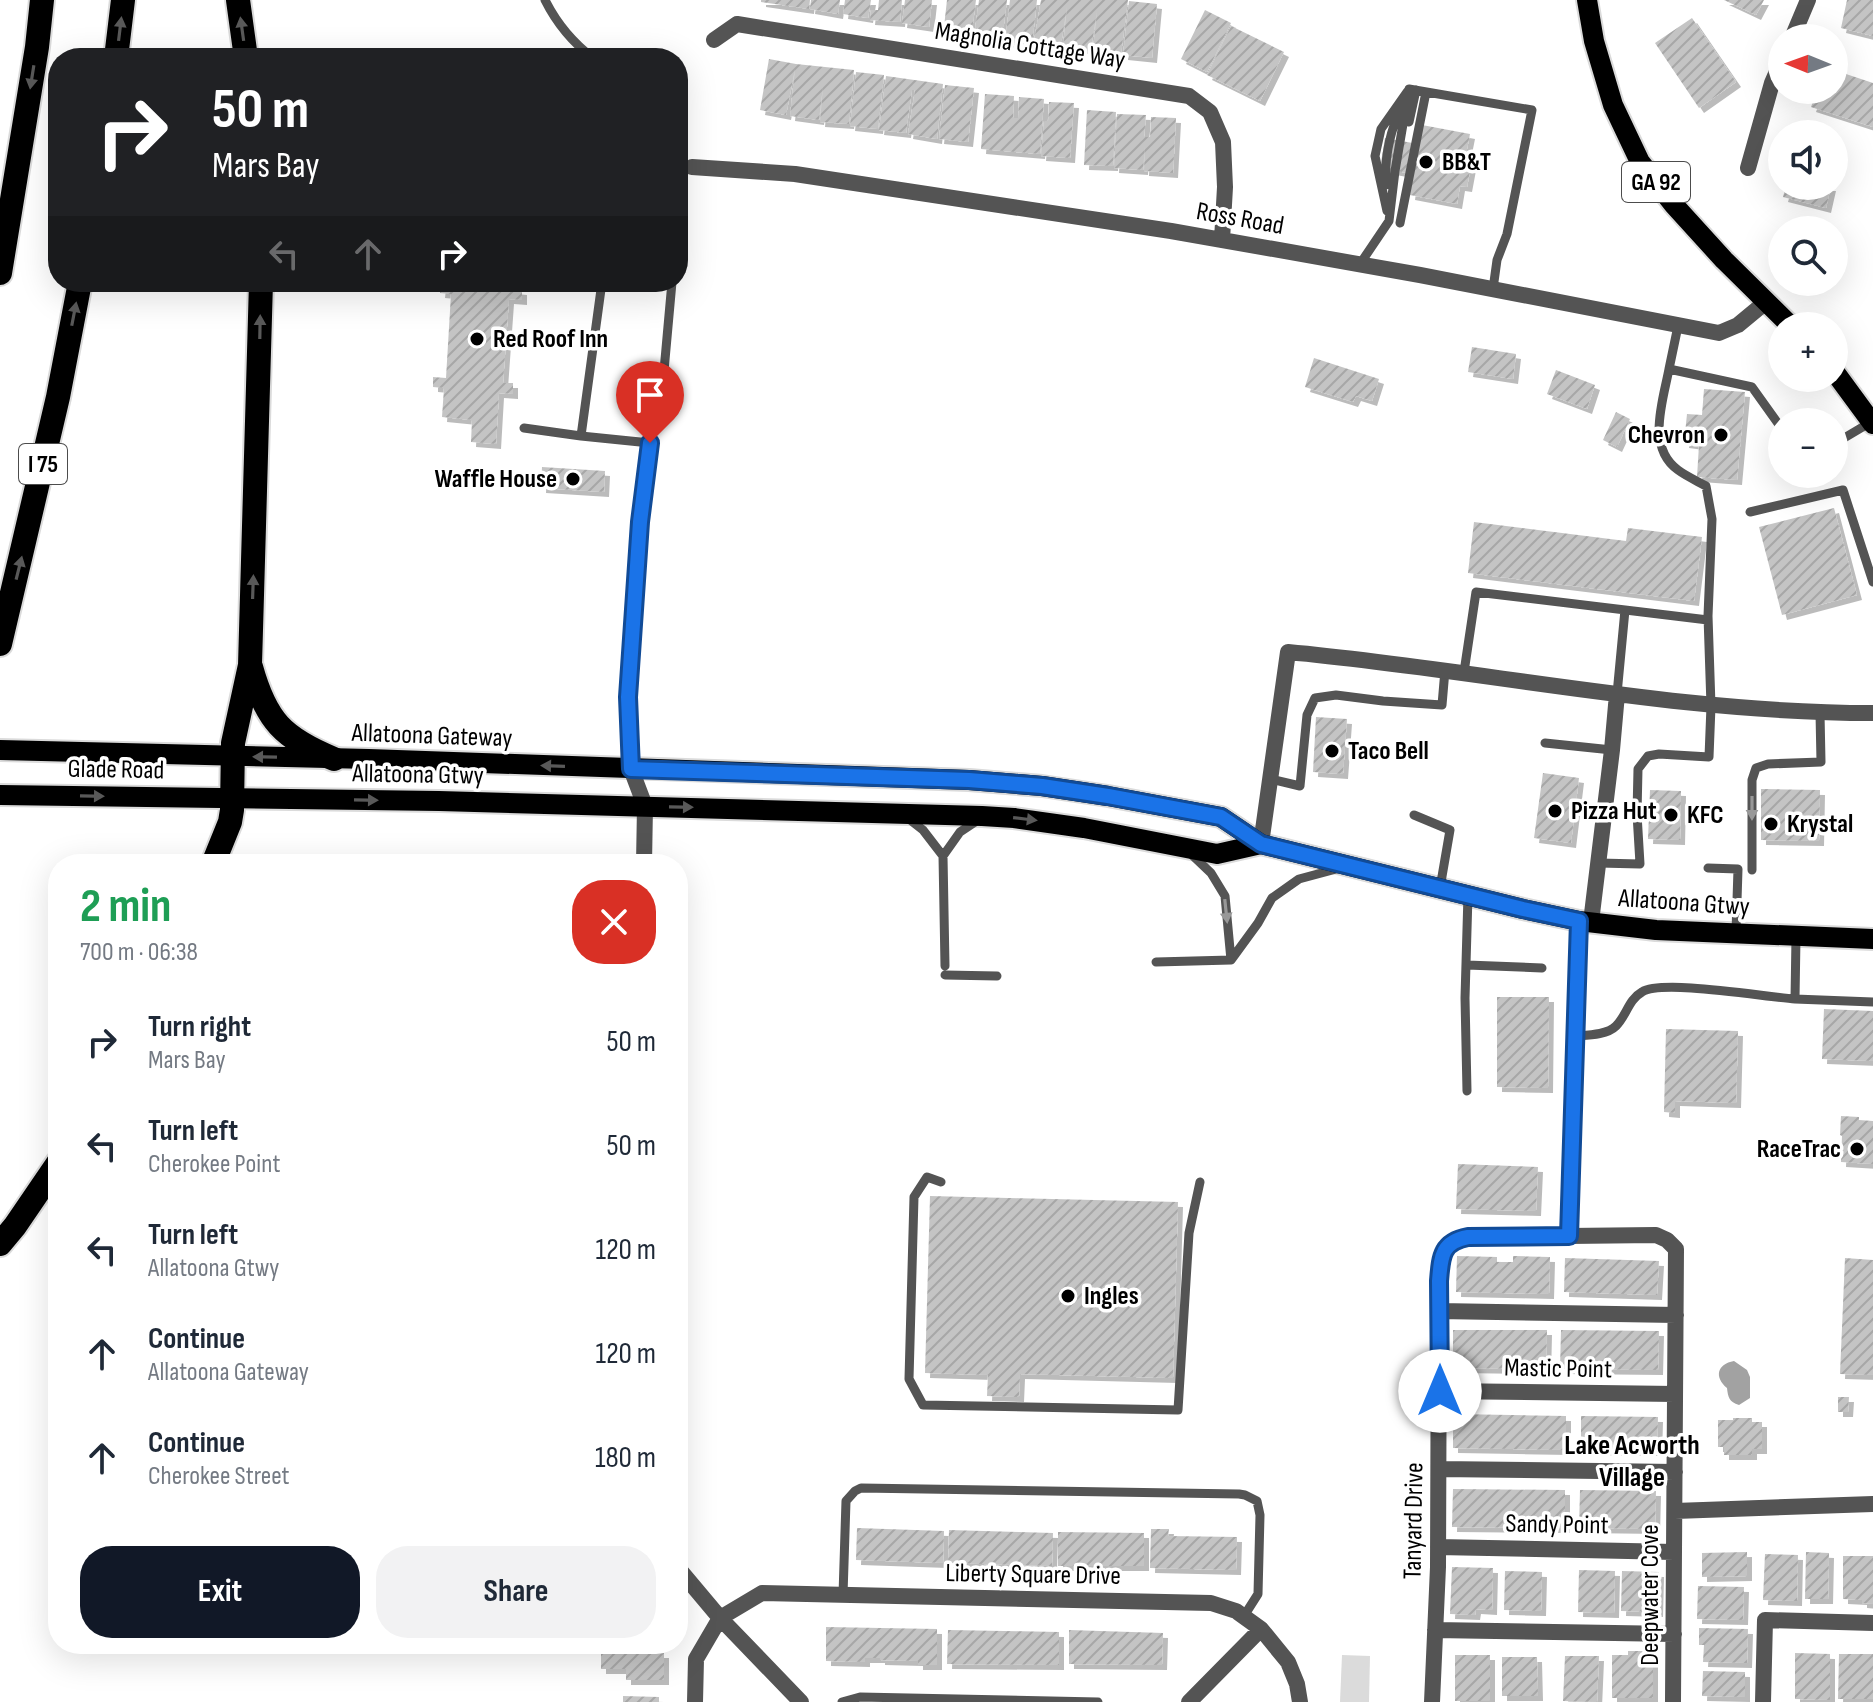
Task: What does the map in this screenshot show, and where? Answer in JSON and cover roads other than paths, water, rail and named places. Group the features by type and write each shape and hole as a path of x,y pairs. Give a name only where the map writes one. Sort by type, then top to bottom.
{"highway":[{"path":"0,273 42,0"},
{"path":"117,48 123,0"},
{"path":"238,0 245,48"},
{"name":"I 75","path":"0,644 58,397 78,292"},
{"path":"217,854 230,822 231,756 250,665 261,292"},
{"path":"250,665 261,699 280,728 292,738 334,759"},
{"path":"0,1244 48,1178"}],"main road":[{"name":"GA 92","path":"1587,0 1594,41 1613,105 1640,162 1724,260 1778,312"},
{"path":"1848,390 1872,423"},
{"name":"Glade Road","path":"0,750 231,756"},
{"name":"Allatoona Gateway","path":"231,756 969,780 1042,786 1221,817 1261,844"},
{"name":"Glade Road","path":"0,795 232,797"},
{"name":"Allatoona Gtwy","path":"232,797 645,806"},
{"path":"645,806 1014,818 1217,854 1261,844"},
{"name":"Allatoona Gtwy","path":"1261,844 1585,922 1656,930 1873,939"}],"street":[{"path":"1798,24 1808,0"},
{"name":"Magnolia Cottage Way","path":"714,40 737,24 1189,96 1210,112 1223,142 1225,187 1222,240"},
{"path":"1748,168 1768,97"},
{"name":"Ross Road","path":"692,167 795,174 1222,240 1719,333 1738,325 1767,301"},
{"path":"1261,844 1288,652 1464,672 1711,706 1873,713"},
{"path":"1569,1236 1575,1036 1585,922 1599,863 1617,694"},
{"path":"631,769 645,806 644,854"},
{"name":"Deepwater Cove","path":"1569,1236 1656,1235 1676,1249 1673,1702"},
{"name":"Tanyard Drive","path":"1432,1702 1438,1547 1440,1264 1446,1246 1456,1239 1569,1236"},
{"path":"1439,1311 1676,1315"},
{"name":"Mastic Point","path":"1440,1391 1675,1394"},
{"path":"1439,1469 1675,1472"},
{"path":"1675,1511 1873,1504"},
{"name":"Sandy Point","path":"1438,1547 1674,1552"},
{"path":"688,1580 801,1702"},
{"name":"Liberty Square Drive","path":"695,1702 696,1659 720,1618 762,1593 1211,1603 1236,1611 1261,1629 1288,1662 1300,1702"},
{"path":"1763,1702 1765,1620 1873,1623"},
{"path":"1189,1702 1261,1629"},
{"path":"1435,1630 1674,1634"}],"lane":[{"path":"545,0 560,27 582,48"},
{"path":"1394,222 1395,171 1417,90"},
{"path":"1394,222 1375,156 1381,129 1417,90"},
{"path":"1360,264 1394,222 1417,90"},
{"path":"1417,90 1532,110 1493,289"},
{"path":"581,436 601,292"},
{"path":"631,769 628,697 640,522 650,443 662,393 671,292"},
{"path":"1599,863 1640,864 1638,769 1648,756 1709,757 1708,620 1712,519 1706,486 1677,470 1665,458 1658,437 1678,326"},
{"path":"1669,369 1752,387 1768,409"},
{"path":"1848,436 1872,423"},
{"path":"524,428 650,443"},
{"path":"1750,512 1843,490 1873,582"},
{"path":"1464,672 1476,592 1708,620"},
{"path":"1617,694 1625,610"},
{"path":"1270,779 1300,786 1307,715 1315,698 1336,695 1442,705 1445,670"},
{"path":"1752,870 1752,780 1756,768 1768,764 1821,762 1820,713"},
{"path":"1545,743 1612,750"},
{"path":"899,813 923,830 943,856 945,970 997,976"},
{"path":"1414,815 1450,830 1440,888"},
{"path":"943,856 960,832 985,816"},
{"path":"1185,848 1211,873 1225,896 1231,960"},
{"path":"1231,960 1272,898 1299,879 1348,865"},
{"path":"1708,868 1738,869 1736,934"},
{"path":"1467,1091 1465,998 1468,895"},
{"path":"1795,999 1796,936"},
{"path":"1156,962 1231,960"},
{"path":"1467,965 1542,968"},
{"path":"1575,1036 1603,1033 1615,1027 1631,1001 1644,990 1668,986 1795,999 1873,1002"},
{"path":"941,1182 927,1177 914,1197 909,1379 923,1405 1178,1410 1189,1233 1200,1182"},
{"path":"843,1595 846,1501 861,1488 1239,1494 1257,1501 1260,1515 1258,1594 1244,1616"},
{"path":"842,1702 860,1697 1098,1702"}],"place":[{"name":"BB&T","path":"1426,162"},
{"name":"Red Roof Inn","path":"477,339"},
{"name":"Chevron","path":"1721,435"},
{"name":"Waffle House","path":"573,479"},
{"name":"Taco Bell","path":"1332,751"},
{"name":"Pizza Hut","path":"1555,811"},
{"name":"KFC","path":"1671,815"},
{"name":"Krystal","path":"1771,824"},
{"name":"RaceTrac","path":"1857,1149"},
{"name":"Ingles","path":"1068,1296"}],"district":[{"name":"Lake Acworth Village","path":"1632,1461"}]}
